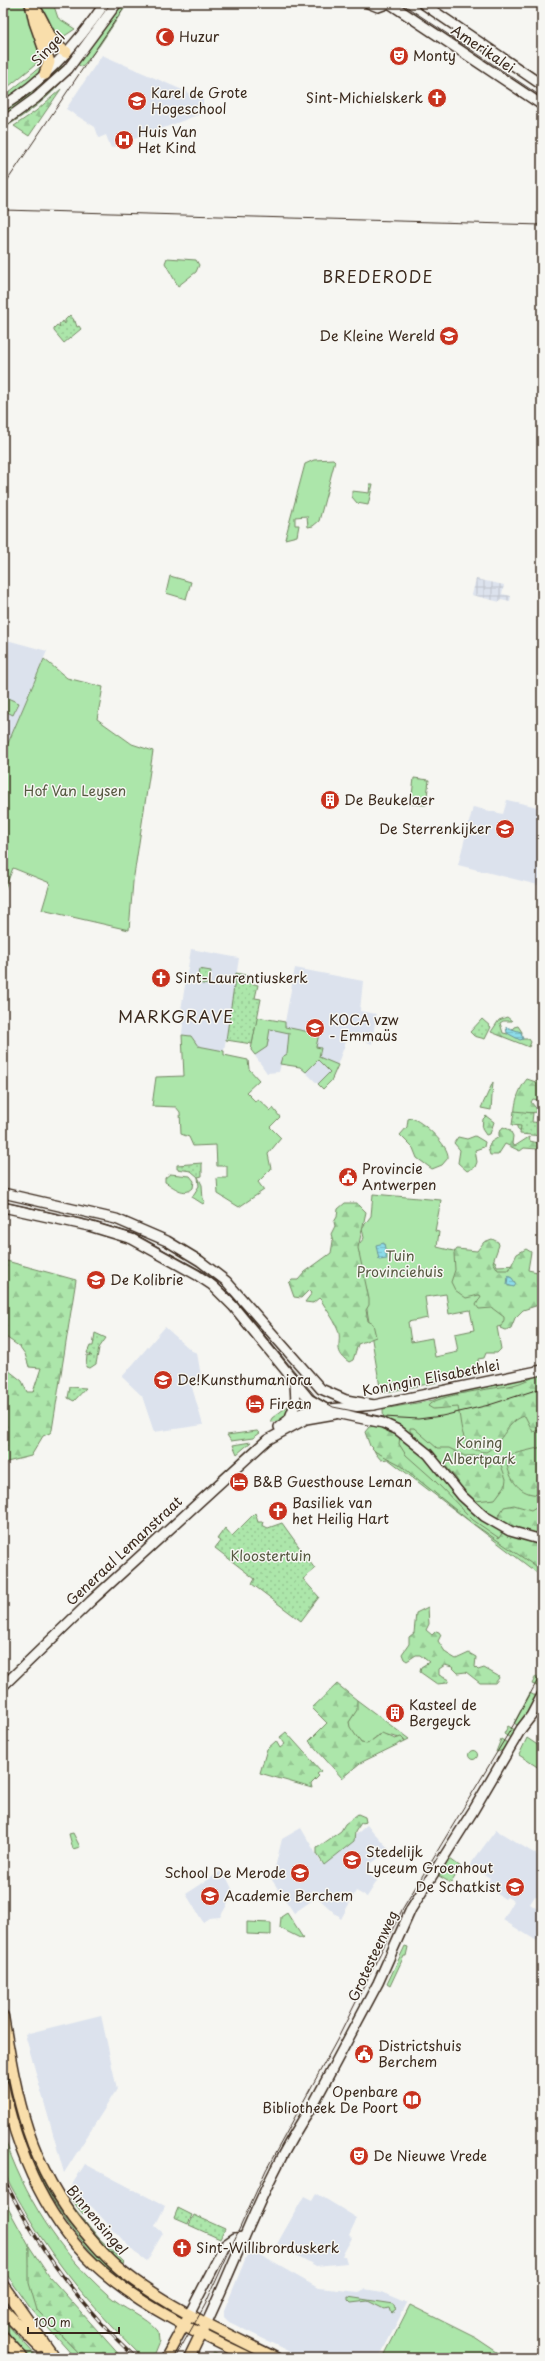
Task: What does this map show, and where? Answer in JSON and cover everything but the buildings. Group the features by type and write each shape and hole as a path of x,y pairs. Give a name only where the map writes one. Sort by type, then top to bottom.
{"highway":[{"path":"31,3 50,39 66,52"},
{"path":"31,3 35,22 49,62 46,74"},
{"path":"3,2286 53,2358"},
{"path":"3,2310 53,2358"},
{"path":"3,2337 22,2358"}],"main road":[{"name":"Singel","path":"3,106 46,74 90,25 105,3"},
{"name":"Singel","path":"3,122 54,83 86,47 116,3"},
{"name":"Amerikalei","path":"368,3 378,7 389,3 542,105"},
{"name":"Amerikalei","path":"423,4 542,85"},
{"path":"66,52 79,51 86,47"},
{"path":"3,1193 116,1219 160,1237 194,1257 220,1275 236,1291 309,1377 326,1392 346,1400 374,1405"},
{"path":"3,1207 89,1226 132,1238 187,1268 212,1285 226,1298 309,1399 322,1409 390,1426 409,1436 436,1463 471,1505 490,1521 510,1531 542,1540"},
{"name":"Koningin Elisabethlei","path":"322,1409 374,1405 542,1370"},
{"path":"289,1420 296,1402 294,1381"},
{"path":"309,1418 322,1409 326,1399 326,1392"},
{"name":"Generaal Lemanstraat","path":"3,1686 91,1601 289,1420 304,1412 322,1409"},
{"name":"Generaal Lemanstraat","path":"267,1440 290,1426 309,1418 325,1414 340,1414"},
{"name":"Grotesteenweg","path":"207,2322 267,2183 286,2147 314,2103 378,1983 410,1909 473,1810 521,1729 531,1716 542,1695"},
{"name":"Binnensingel","path":"3,2016 19,2103 34,2150 50,2185 78,2224 112,2263 146,2288 276,2358"},
{"name":"Binnensingel","path":"3,2086 23,2157 49,2207 88,2258 113,2281 139,2298 184,2325 250,2358"},
{"path":"64,2194 66,2204 78,2224"},
{"path":"166,2358 225,2245 235,2238 244,2237"},
{"path":"139,2298 146,2292 146,2288"},
{"path":"189,2358 207,2322"}],"shaded area":[{"name":"Karel de Grote Hogeschool","path":"102,55 203,99 203,113 111,148 106,135 99,138 95,127 66,109"},
{"path":"476,579 504,585 502,594 511,596 510,601 501,599 500,602 472,595"},
{"path":"3,639 47,651 3,755"},
{"name":"De Sterrenkijker","path":"507,800 542,808 542,886 458,865 473,807 503,814"},
{"path":"191,949 239,958 224,1051 198,1046 191,1036 182,1035 183,1023 179,1022"},
{"name":"KOCA vzw - Emmaüs","path":"295,968 363,981 360,1011 376,1014 372,1044 349,1034 331,1081 323,1089 300,1067 281,1064 279,1072 267,1073 251,1050 257,1017 285,1022"},
{"name":"De!Kunsthumaniora","path":"165,1327 192,1351 197,1353 202,1382 191,1384 203,1425 154,1432 142,1396 122,1377"},
{"path":"367,1825 389,1849 371,1864 367,1873 377,1881 367,1897 356,1891 341,1919 317,1897 294,1913 272,1880 282,1839 301,1828 322,1864"},
{"name":"De Schatkist","path":"496,1830 542,1858 542,1901 535,1896 530,1904 542,1912 542,1934 537,1941 503,1920 514,1901 507,1897 505,1899 488,1888 490,1885 487,1883 490,1878 472,1867 467,1875 464,1873"},
{"name":"Academie Berchem","path":"223,1870 234,1893 220,1917 209,1918 203,1922 186,1894"},
{"path":"101,2015 117,2089 64,2173 25,2034"},
{"path":"85,2164 165,2206 155,2226 163,2233 147,2261 134,2252 92,2207 68,2191"},
{"path":"316,2193 357,2218 349,2235 352,2238 342,2256 345,2256 347,2263 316,2266 277,2244 304,2196 312,2200"},
{"path":"253,2251 318,2288 359,2292 365,2289 381,2292 407,2303 379,2358 302,2358 229,2322 224,2317 224,2311 247,2255"}],"green space":[{"path":"3,3 23,3 43,55 35,65 3,91"},
{"path":"40,3 53,3 58,18 75,29 57,41"},
{"path":"121,3 128,3 99,46 82,67 77,64"},
{"path":"45,63 38,75 33,80 3,101 3,97"},
{"path":"60,64 64,68 32,96 3,117 3,111"},
{"path":"65,77 45,99 3,129"},
{"path":"61,89 29,136 14,126 36,111"},
{"path":"167,258 196,260 199,265 196,272 178,286 165,263"},
{"path":"70,315 74,320 72,321 75,321 77,327 79,326 81,329 64,343 54,331 54,328 57,325 60,327 59,324 63,321 65,324 65,320"},
{"path":"333,459 335,461 319,521 313,526 308,527 307,516 295,517 295,525 299,525 297,536 285,539 305,464 314,460"},
{"path":"370,484 373,484 368,505 357,503 352,497 352,491 369,493"},
{"path":"170,576 191,582 186,599 166,593"},
{"name":"Hof Van Leysen","path":"44,659 67,678 103,687 97,719 132,744 153,751 133,882 129,930 42,910 50,883 13,868 3,893 3,755"},
{"path":"3,696 19,703 13,715 3,710"},
{"path":"414,778 429,780 426,805 411,804"},
{"path":"199,969 211,971 209,985 197,983"},
{"path":"236,973 245,975 246,982 258,985 255,998 261,999 252,1044 226,1040"},
{"path":"257,1017 285,1022 285,1027 319,1034 316,1047 321,1048 319,1057 338,1065 331,1081 323,1089 318,1084 330,1072 318,1060 306,1072 300,1067 280,1064 282,1057 287,1054 289,1033 270,1029 267,1047 255,1055 251,1050"},
{"path":"507,1017 512,1021 503,1021 500,1023 503,1033 508,1034 514,1027 518,1026 522,1032 521,1039 529,1039 531,1042 529,1047 491,1032 499,1020"},
{"path":"482,1019 491,1027 485,1039 474,1036 470,1032"},
{"path":"182,1035 191,1036 198,1046 224,1051 224,1055 248,1060 249,1069 259,1080 246,1092 255,1101 258,1099 271,1111 273,1108 280,1117 270,1127 281,1138 268,1154 271,1169 258,1182 264,1190 239,1207 218,1194 217,1178 227,1178 227,1166 217,1166 216,1145 193,1146 189,1137 181,1134 180,1112 176,1107 152,1106 156,1077 184,1076"},
{"path":"542,1078 542,1101 533,1099 531,1102 539,1112 526,1113 523,1132 519,1131 516,1125 515,1111 517,1097 520,1090 527,1079 536,1082"},
{"path":"493,1082 491,1110 481,1108"},
{"path":"514,1111 533,1113 532,1122 542,1123 542,1136 520,1134 521,1126 512,1125"},
{"path":"486,1116 494,1122 490,1134 486,1135 482,1129 483,1119"},
{"path":"411,1118 428,1128 444,1147 448,1158 442,1165 432,1169 417,1158 413,1148 400,1135 407,1127 408,1119"},
{"path":"503,1127 510,1130 513,1136 512,1144 515,1146 529,1137 530,1141 538,1143 538,1149 524,1148 520,1151 505,1144 498,1155 490,1155 488,1148 491,1142 499,1137 499,1132"},
{"path":"475,1136 485,1142 484,1147 475,1150 477,1162 475,1167 467,1171 458,1163 460,1150 454,1143 458,1137 467,1139"},
{"path":"202,1163 202,1176 198,1177 191,1171 177,1169 177,1165"},
{"path":"170,1174 190,1176 194,1181 193,1188 186,1192 179,1190 165,1182 165,1178"},
{"path":"198,1177 202,1185 203,1200 205,1201 203,1204 192,1197 199,1186"},
{"name":"Tuin Provinciehuis","path":"373,1194 441,1200 435,1231 439,1232 437,1247 495,1261 497,1266 519,1265 508,1325 497,1327 501,1349 497,1353 486,1353 484,1358 478,1359 480,1374 381,1393 356,1245 359,1244 364,1238 362,1228 371,1216","holes":["446,1294 449,1314 470,1310 474,1330 455,1334 458,1352 435,1357 432,1338 411,1342 408,1322 428,1318 425,1297"]},
{"path":"345,1203 357,1203 366,1212 358,1248 369,1299 369,1305 366,1310 368,1321 373,1324 376,1337 358,1344 353,1360 349,1362 344,1358 339,1350 339,1332 334,1320 321,1300 319,1298 313,1303 305,1302 312,1293 309,1290 301,1298 294,1297 289,1283 292,1280 298,1280 305,1272 331,1253 333,1241 331,1234 335,1226 334,1222 337,1217 338,1209"},
{"path":"492,1239 498,1242 499,1245 493,1262 498,1270 509,1270 517,1254 526,1249 531,1252 528,1270 542,1273 542,1304 523,1310 515,1318 511,1328 505,1330 500,1328 504,1317 492,1308 479,1309 476,1305 481,1296 479,1295 466,1298 455,1290 451,1282 455,1270 454,1253 457,1249 477,1251 484,1242"},
{"path":"3,1260 76,1280 52,1430 50,1433 43,1436 31,1456 3,1463 3,1366 22,1381 27,1392 33,1392 41,1368 29,1367 25,1354 20,1347 3,1335"},
{"path":"95,1333 106,1338 99,1348 96,1364 90,1368 86,1367 87,1355 92,1356 87,1353 90,1346 93,1346"},
{"path":"542,1374 542,1429 533,1432 525,1416 519,1418 509,1427 497,1443 486,1452 477,1451 467,1442 462,1429 458,1407 433,1409 428,1406 442,1398 467,1392 513,1385"},
{"name":"Koning Albertpark","path":"542,1375 542,1581 538,1579 541,1576 388,1459 381,1460 370,1442 384,1431 383,1409 434,1400 445,1394"},
{"path":"70,1387 86,1388 74,1401 68,1398"},
{"path":"292,1403 285,1417 275,1422 270,1422 272,1418"},
{"path":"379,1425 400,1436 399,1444 406,1455 433,1479 473,1520 499,1538 504,1530 496,1520 504,1507 514,1505 531,1510 536,1507 542,1507 542,1574 538,1568 472,1523 399,1464 376,1452 370,1446 365,1432 369,1427"},
{"path":"410,1428 414,1428 437,1448 449,1448 465,1456 489,1455 501,1465 506,1479 505,1486 495,1499 475,1501 463,1491 456,1478 444,1464 410,1431"},
{"path":"257,1431 260,1433 253,1438 231,1441 227,1435"},
{"path":"251,1442 237,1454 233,1445"},
{"path":"542,1447 542,1494 529,1493 519,1487 511,1478 507,1465 513,1454"},
{"name":"Kloostertuin","path":"255,1513 258,1522 263,1522 262,1525 268,1528 282,1523 315,1569 303,1579 319,1597 301,1621 252,1584 255,1579 215,1548 220,1541 217,1539 225,1528 232,1536"},
{"path":"428,1607 429,1624 426,1630 432,1635 436,1631 439,1632 441,1635 438,1641 446,1653 456,1659 469,1653 476,1657 475,1667 478,1670 484,1668 498,1676 499,1678 495,1683 480,1683 466,1672 458,1673 452,1667 445,1665 439,1669 439,1675 449,1680 447,1683 437,1684 420,1672 421,1667 429,1662 420,1655 416,1655 407,1661 404,1659 402,1654 409,1644 409,1637 414,1633 416,1613"},
{"path":"536,1676 542,1680 542,1688 532,1684"},
{"path":"337,1684 357,1700 357,1710 349,1722 350,1727 361,1743 367,1744 382,1733 395,1739 401,1737 405,1741 360,1763 342,1778 309,1741 327,1723 312,1708"},
{"path":"530,1693 537,1697 520,1727 514,1723"},
{"path":"357,1700 409,1739 405,1741 404,1739 387,1735 378,1735 367,1744 361,1743 349,1727 349,1722 353,1716"},
{"path":"508,1726 517,1731 512,1739 504,1734"},
{"path":"286,1732 321,1771 317,1774 319,1776 311,1784 312,1788 260,1773 267,1749 276,1741 280,1748 285,1744 280,1737"},
{"path":"527,1738 542,1748 542,1770 519,1755"},
{"path":"501,1739 509,1744 505,1750 496,1752"},
{"path":"473,1750 478,1755 473,1760 468,1755"},
{"path":"358,1814 365,1817 366,1822 361,1823 355,1832 354,1841 324,1865 317,1854 317,1848 341,1831 345,1824"},
{"path":"73,1833 80,1847 73,1849 69,1834"},
{"path":"450,1859 461,1867 451,1883 439,1876"},
{"path":"287,1913 303,1938 302,1939 280,1928 281,1917"},
{"path":"247,1922 271,1923 271,1935 247,1934"},
{"path":"405,1946 408,1947 406,1956 404,1956 390,1986 387,1984"},
{"path":"3,2039 28,2143 41,2176 51,2196 76,2232 107,2264 141,2290 140,2292 125,2284 102,2263 81,2240 62,2215 45,2188 31,2160 19,2130 10,2100 5,2070"},
{"path":"3,2134 11,2157 32,2201 58,2241 73,2260 107,2294 147,2320 158,2331 159,2341 152,2358 143,2358 95,2308 53,2255 40,2236 14,2192 5,2173 2,2159"},
{"path":"70,2198 87,2209 83,2214"},
{"path":"3,2199 29,2246 30,2283 53,2327 83,2358 75,2358 31,2309 3,2269"},
{"path":"68,2200 98,2237 124,2262 122,2264 109,2254 92,2235"},
{"path":"178,2208 192,2215 188,2224 174,2218"},
{"path":"194,2215 225,2229 220,2239 189,2225"},
{"path":"29,2246 49,2276 122,2358 83,2358 37,2310 29,2283"},
{"path":"348,2297 394,2304 397,2310 392,2314 390,2308 384,2309 368,2301 351,2303 348,2300"},
{"path":"410,2305 476,2338 506,2358 383,2358"},
{"path":"3,2320 38,2358 31,2358 3,2327"},
{"path":"214,2353 226,2358 204,2358"}],"water":[{"path":"506,1027 521,1032 523,1039 520,1040 507,1033"},
{"path":"384,1243 387,1259 379,1260 376,1245"},
{"path":"508,1276 512,1278 516,1284 514,1287 507,1285"}],"tram line":[{"path":"3,187 127,3"},
{"path":"401,3 542,97"},
{"path":"3,210 542,225"},
{"path":"3,1202 98,1223 137,1235 204,1272 231,1295 315,1396 333,1407 384,1417 418,1419 442,1416 489,1405 542,1388"},
{"path":"175,2358 205,2305 266,2170 337,2040 403,1908 514,1724 542,1672"}],"railway":[{"path":"3,2177 30,2227 61,2274 96,2317 136,2358"}],"place":[{"name":"Huzur","path":"165,37"},
{"name":"Monty","path":"399,56"},
{"name":"Sint-Michielskerk","path":"437,98"},
{"name":"Karel de Grote Hogeschool","path":"137,101"},
{"name":"Huis Van Het Kind","path":"124,140"},
{"name":"De Kleine Wereld","path":"449,336"},
{"name":"De Beukelaer","path":"330,800"},
{"name":"De Sterrenkijker","path":"505,829"},
{"name":"Sint-Laurentiuskerk","path":"161,978"},
{"name":"KOCA vzw - Emmaüs","path":"315,1028"},
{"name":"Provincie Antwerpen","path":"348,1177"},
{"name":"De Kolibrie","path":"96,1280"},
{"name":"De!Kunsthumaniora","path":"163,1380"},
{"name":"Firean","path":"255,1404"},
{"name":"B&B Guesthouse Leman","path":"239,1482"},
{"name":"Basiliek van het Heilig Hart","path":"278,1511"},
{"name":"Kasteel de Bergeyck","path":"395,1713"},
{"name":"Stedelijk Lyceum Groenhout","path":"352,1860"},
{"name":"School De Merode","path":"300,1873"},
{"name":"De Schatkist","path":"515,1887"},
{"name":"Academie Berchem","path":"210,1896"},
{"name":"Districtshuis Berchem","path":"364,2054"},
{"name":"Openbare Bibliotheek De Poort","path":"412,2100"},
{"name":"De Nieuwe Vrede","path":"359,2156"},
{"name":"Sint-Willibrorduskerk","path":"182,2248"}],"district":[{"name":"BREDERODE","path":"378,277"},
{"name":"MARKGRAVE","path":"176,1017"}]}
